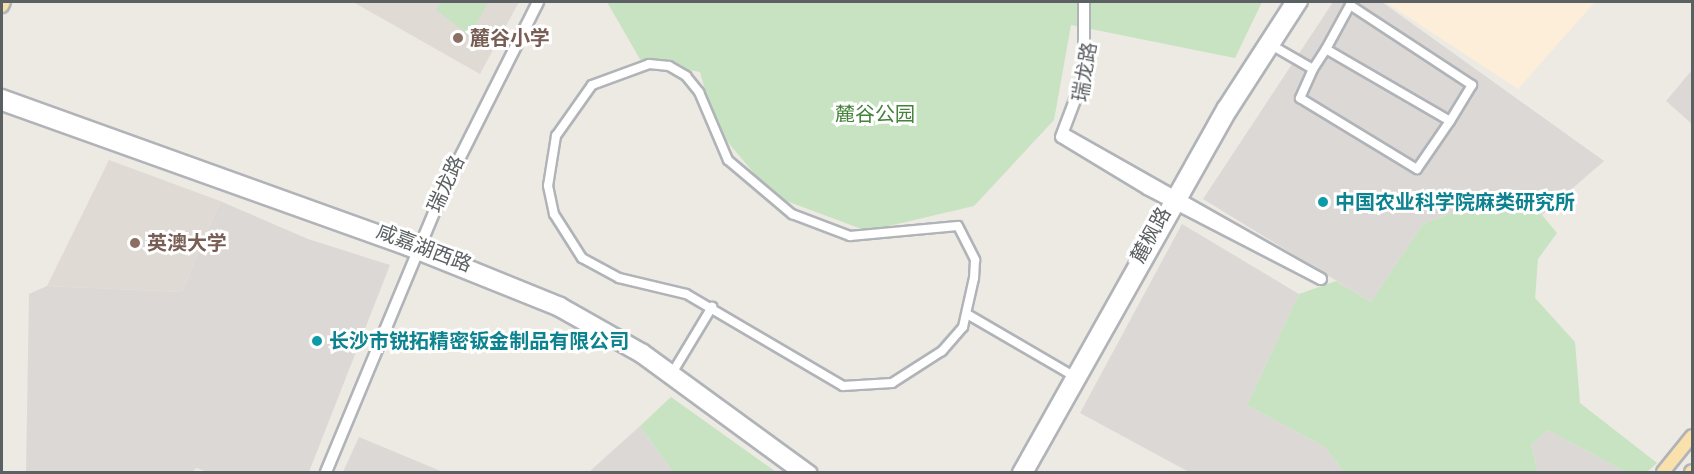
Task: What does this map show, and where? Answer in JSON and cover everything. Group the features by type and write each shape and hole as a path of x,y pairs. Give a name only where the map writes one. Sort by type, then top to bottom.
{"main road":[{"path":"2,6 4,2"},
{"name":"瑞龙路","path":"320,472 415,248 531,2"},
{"name":"瑞龙路","path":"326,472 415,248 538,2"},
{"name":"瑞龙路","path":"1086,2 1088,76 1063,136 1175,201"},
{"name":"麓枫路","path":"1018,472 1072,375 1291,2"},
{"path":"1028,472 1175,201 1302,2"},
{"name":"咸嘉湖西路","path":"2,95 561,303 674,370 811,472"},
{"name":"咸嘉湖西路","path":"2,105 415,248 557,310 640,357 797,472"},
{"path":"1175,201 1321,279 1175,201"},
{"path":"1664,472 1692,436"}],"street":[{"path":"1350,4 1472,85 1417,169 1300,99 1313,69 1326,49 1350,4"},
{"path":"1273,46 1313,69"},
{"path":"1326,49 1450,121"},
{"path":"649,64 669,66 686,76 699,92 728,160 762,193 813,225 871,236 958,225 975,260 967,314 963,327 918,371 865,388 843,386 816,374 712,307 686,294 599,268 582,258 554,214 548,186 556,135 580,96 604,77 649,64"},
{"path":"674,370 712,307"},
{"path":"967,314 1072,375"}],"shaded area":[{"name":"麓谷小学","path":"353,2 519,2 480,74"},
{"path":"1333,2 1382,2 1604,161 1542,215 1506,192 1423,224 1371,302 1203,199"},
{"path":"1385,2 1595,2 1518,89"},
{"path":"1692,70 1692,124 1666,101"},
{"name":"英澳大学","path":"109,160 220,201 182,292 47,286"},
{"path":"220,201 308,239 390,265 309,472 207,472 197,468 191,472 26,472 29,294 47,286 182,292"},
{"path":"1182,224 1299,294 1247,405 1325,447 1344,472 1189,472 1080,413"},
{"path":"640,426 673,472 589,472"},
{"path":"1548,430 1626,472 1538,472 1531,445"},
{"path":"359,437 443,472 343,472"}],"green space":[{"path":"441,2 488,2 470,36 436,10"},
{"name":"麓谷公园","path":"607,2 1262,2 1235,58 1071,25 1054,120 974,206 867,231 773,196 716,128 700,72 641,61"},
{"path":"1506,192 1542,215 1557,233 1538,259 1535,298 1575,342 1580,403 1657,463 1647,472 1626,472 1548,430 1531,445 1538,472 1344,472 1325,447 1247,405 1299,294 1336,281 1371,302 1423,224"},
{"path":"671,397 776,472 673,472 640,426"}],"place":[{"name":"麓谷小学","path":"458,38"},
{"name":"中国农业科学院麻类研究所","path":"1323,202"},
{"name":"英澳大学","path":"135,243"},
{"name":"长沙市锐拓精密钣金制品有限公司","path":"317,341"}]}
